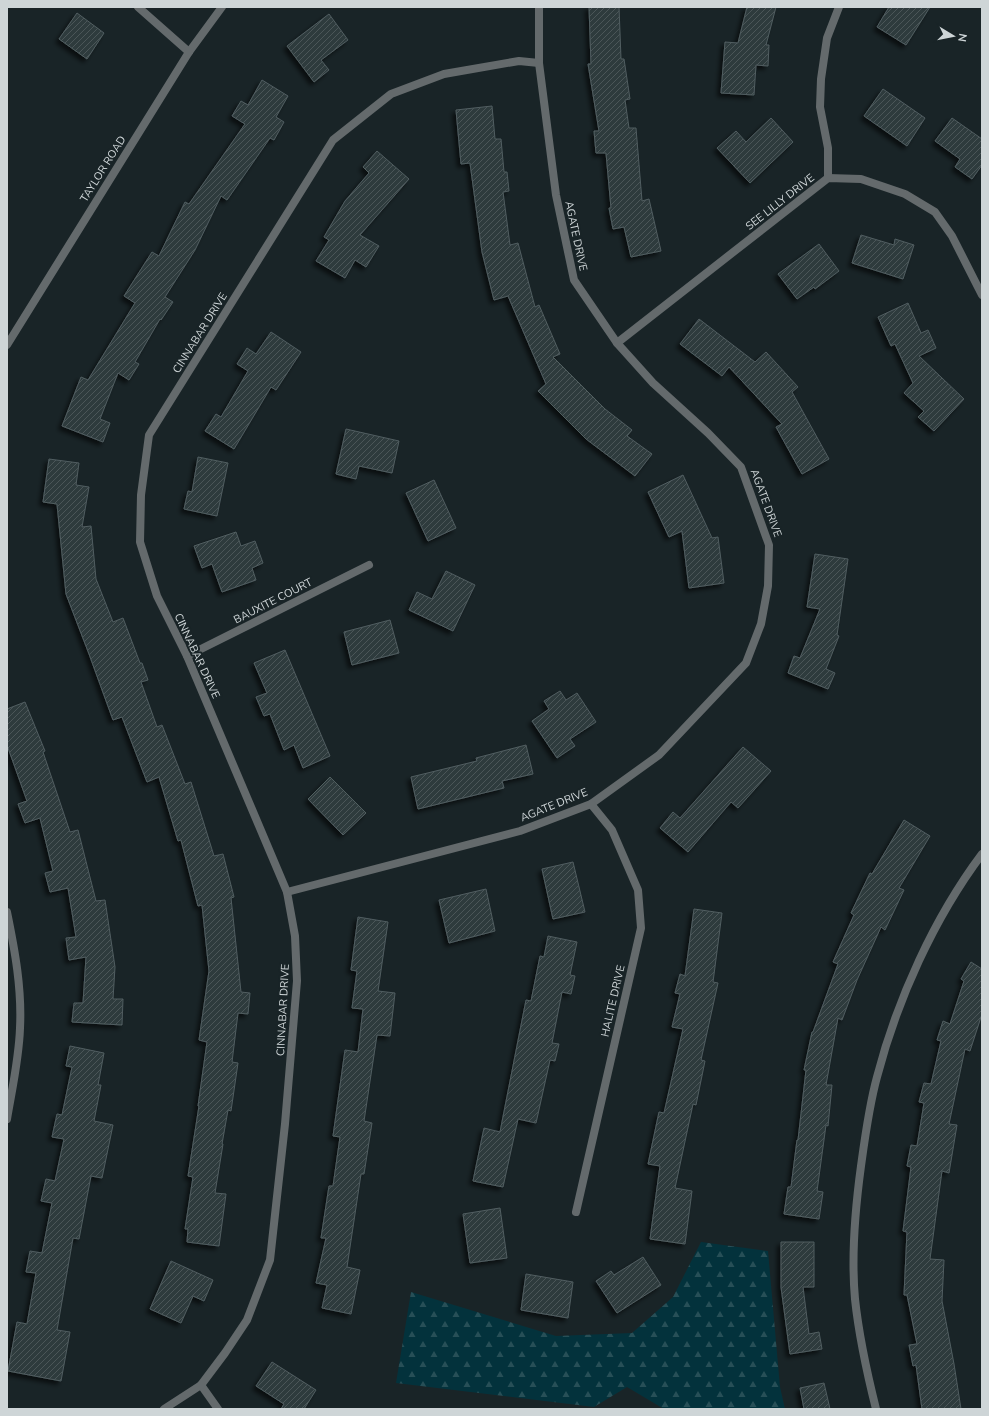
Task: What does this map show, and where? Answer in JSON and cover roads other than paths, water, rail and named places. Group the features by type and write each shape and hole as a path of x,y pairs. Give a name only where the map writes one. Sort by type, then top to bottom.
{"street":[{"path":"138,7 189,52"},
{"name":"TAYLOR ROAD","path":"7,345 189,52 222,7"},
{"name":"AGATE DRIVE","path":"287,892 520,831 591,804 659,755 746,663 761,624 768,586 769,544 741,467 708,433 653,383 617,343 574,280 556,195 540,63 539,7"},
{"path":"828,178 828,148 820,107 821,79 827,38 839,7"},
{"name":"CINNABAR DRIVE","path":"164,1409 201,1385 225,1353 247,1320 270,1260 285,1124 297,981 295,936 287,892 187,656 157,596 140,542 141,495 149,436 333,140 391,94 444,74 519,62 540,63"},
{"name":"SEE LILLY DRIVE","path":"617,343 828,178 861,179 905,194 935,212 952,236 982,295"},
{"name":"BAUXITE COURT","path":"187,656 369,565"},
{"name":"HALITE DRIVE","path":"576,1212 641,928 638,890 612,830 591,804"},
{"path":"876,1409 862,1352 855,1291 854,1247 857,1197 866,1132 877,1077 897,1013 918,962 950,902 982,854"},
{"path":"7,912 20,989 20,1028 16,1065 7,1119"},
{"path":"201,1385 218,1409"}]}
